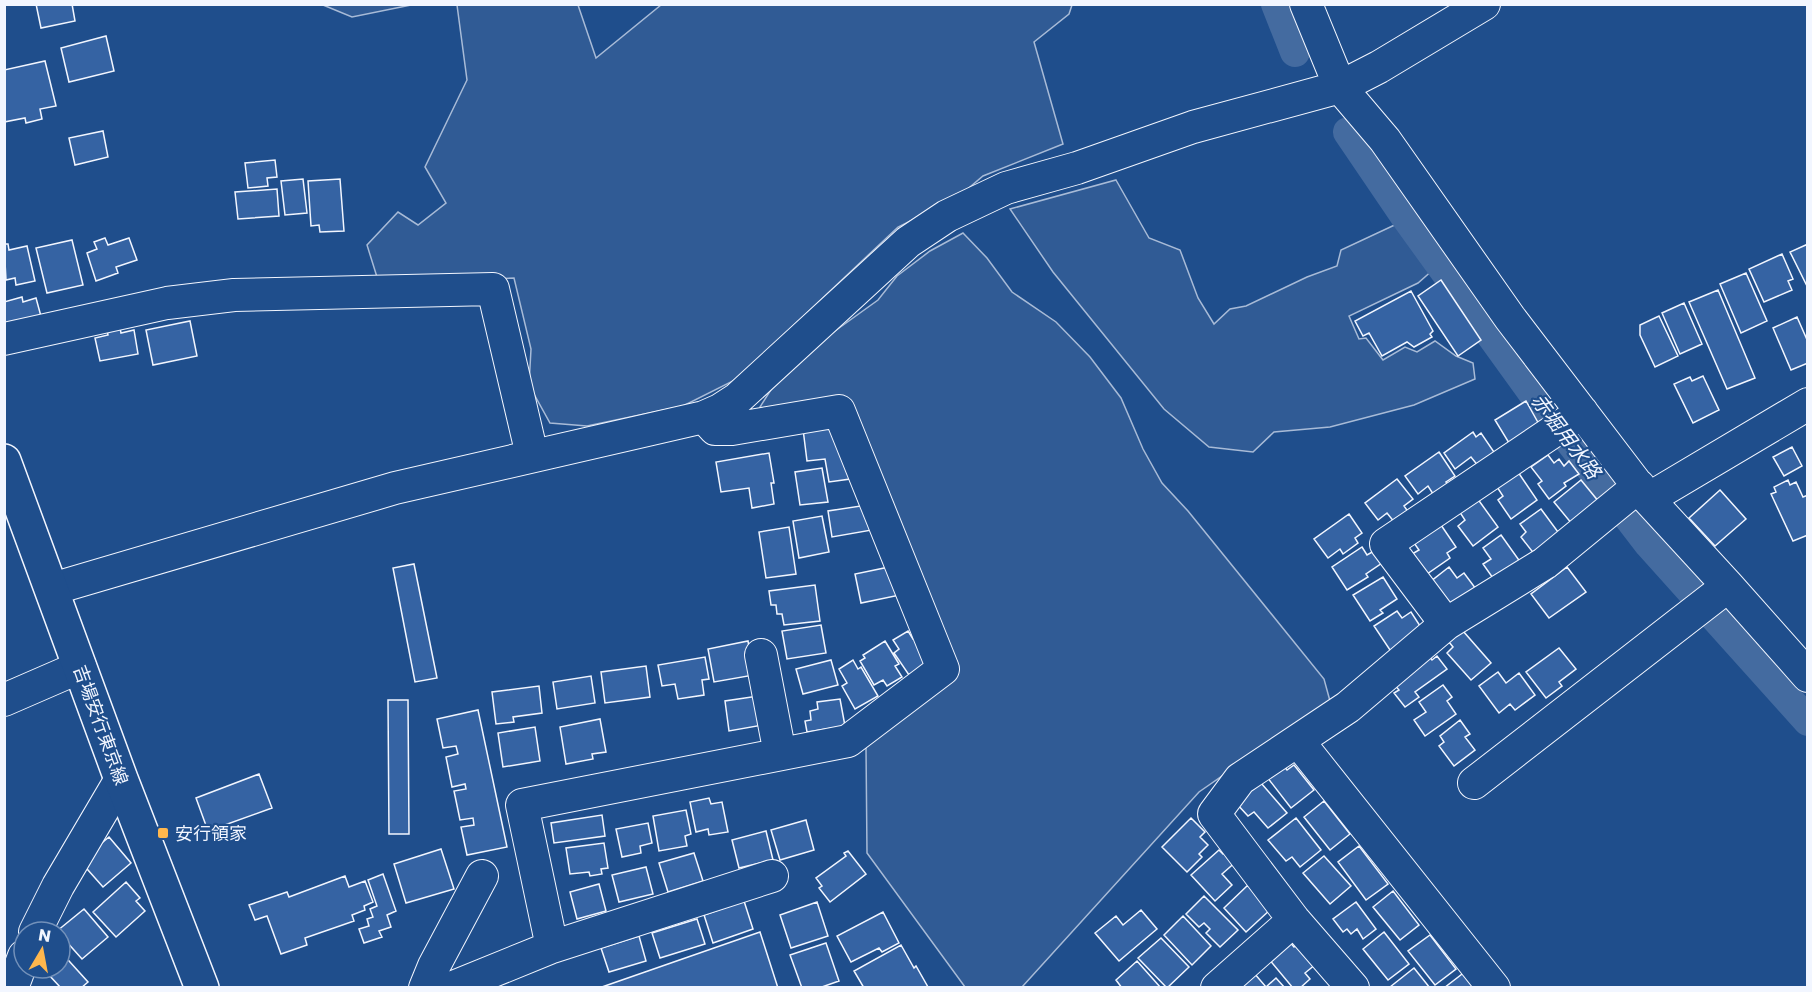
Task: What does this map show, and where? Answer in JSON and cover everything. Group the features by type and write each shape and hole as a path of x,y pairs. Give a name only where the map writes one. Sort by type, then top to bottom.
{"main road":[{"name":"吉場安行東京線","path":"4,461 121,778 202,987"}],"street":[{"path":"1306,4 1340,87 1385,140 1510,318 1644,493 1808,676"},
{"path":"52,589 395,488 704,417 737,399 908,242 947,216 1006,188 1077,168 1193,127 1340,87 1380,67 1484,4"},
{"path":"4,339 167,303 234,295 493,289 532,455"},
{"path":"1353,987 1294,920 1214,814 1240,779 1348,707 1446,624 1545,562 1644,493 1808,404"},
{"path":"552,947 522,805 848,741 943,669 839,411 732,429 715,429 704,417"},
{"path":"1446,624 1386,544 1582,412"},
{"path":"1474,783 1728,586"},
{"path":"762,655 780,754"},
{"path":"4,700 80,667"},
{"path":"1298,741 1494,987"},
{"path":"41,920 58,886 121,778"},
{"path":"425,987 482,876"},
{"path":"451,987 552,947 772,876"},
{"path":"1217,987 1294,920"}],"shaded area":[{"path":"323,5 411,5 352,17"},
{"path":"457,5 578,5 596,58 661,5 1072,5 1069,14 1034,42 1063,144 983,176 957,198 898,227 737,379 683,406 587,426 550,423 529,385 531,349 514,278 447,281 377,277 367,245 398,212 418,225 446,203 425,167 467,80"},
{"path":"1116,180 1149,238 1180,250 1198,298 1214,324 1230,309 1246,306 1307,277 1337,266 1341,250 1401,222 1434,269 1418,283 1349,316 1359,339 1366,338 1383,360 1405,347 1417,352 1435,341 1456,356 1473,363 1475,379 1414,405 1330,427 1274,432 1253,452 1209,447 1164,409 1053,272 1010,209"},
{"path":"963,233 987,258 1012,292 1056,322 1090,357 1121,398 1143,449 1162,483 1188,511 1324,679 1330,701 1199,792 1022,987 965,987 867,853 866,747 949,671 850,406 793,416 760,407 779,377 821,341 878,300 897,276 930,251"}],"building":[{"path":"36,4 72,4 75,21 41,28"},
{"path":"106,36 114,71 69,82 61,48"},
{"path":"45,61 56,106 40,109 42,119 26,123 25,118 4,122 4,70"},
{"path":"103,131 108,157 75,165 69,138"},
{"path":"275,160 277,177 267,178 268,186 248,188 245,163"},
{"path":"303,179 307,213 285,215 281,181"},
{"path":"340,179 344,231 320,232 319,225 311,226 308,181"},
{"path":"277,189 279,216 238,219 235,192"},
{"path":"105,238 108,245 129,238 137,260 116,267 118,273 96,281 87,253 97,249 94,242"},
{"path":"72,240 83,285 47,293 36,248"},
{"path":"4,244 8,244 9,250 27,246 35,281 16,285 15,278 6,280"},
{"path":"1808,244 1808,286 1807,286 1790,252"},
{"path":"1782,254 1793,279 1788,281 1792,290 1764,302 1749,269"},
{"path":"1746,273 1767,321 1741,333 1720,284"},
{"path":"1441,280 1481,340 1458,356 1418,296"},
{"path":"1718,290 1755,378 1727,389 1689,302"},
{"path":"1411,291 1433,331 1430,334 1432,337 1414,347 1407,342 1382,356 1369,333 1363,336 1355,321"},
{"path":"22,297 23,302 36,298 42,320 4,330 4,302"},
{"path":"1684,303 1702,344 1680,354 1662,313"},
{"path":"1659,316 1678,356 1655,367 1640,335 1640,325"},
{"path":"1797,317 1808,342 1808,363 1791,370 1773,328"},
{"path":"190,321 197,356 153,365 146,330"},
{"path":"120,328 121,333 134,330 138,354 100,361 95,338 108,335 107,330"},
{"path":"1703,376 1719,410 1693,423 1674,384 1690,377 1692,381"},
{"path":"1526,401 1540,426 1512,448 1495,420"},
{"path":"838,424 850,479 829,482 825,459 807,461 803,429"},
{"path":"1473,432 1476,437 1481,433 1496,455 1479,467 1471,457 1455,469 1444,453"},
{"path":"1792,447 1802,466 1784,476 1773,457"},
{"path":"1439,452 1455,476 1446,482 1449,487 1435,497 1428,486 1418,494 1405,476"},
{"path":"769,453 774,483 771,483 774,504 752,508 749,488 721,492 716,462"},
{"path":"1548,455 1554,463 1559,459 1564,466 1569,461 1579,474 1564,483 1566,486 1549,499 1538,484 1542,481 1531,467"},
{"path":"822,468 828,502 800,505 795,472"},
{"path":"1518,472 1537,500 1511,519 1498,500 1503,496 1497,487"},
{"path":"1397,479 1413,499 1404,506 1409,513 1395,523 1387,513 1378,520 1365,503"},
{"path":"1581,480 1599,502 1572,524 1554,502"},
{"path":"1788,480 1790,485 1796,482 1803,497 1808,495 1808,535 1793,541 1771,494 1776,492 1774,487"},
{"path":"1720,490 1746,519 1715,546 1689,518"},
{"path":"1477,498 1498,527 1473,546 1458,526 1465,520 1459,511"},
{"path":"867,505 872,530 832,537 828,511"},
{"path":"1541,509 1561,536 1535,555 1521,537 1526,532 1520,524"},
{"path":"1349,514 1362,533 1355,538 1358,543 1343,554 1340,549 1328,558 1314,539"},
{"path":"822,516 829,552 799,558 793,521"},
{"path":"1441,525 1456,547 1447,553 1450,558 1427,574 1412,554 1419,550 1414,543"},
{"path":"789,527 796,574 766,578 759,532"},
{"path":"1501,535 1521,563 1495,581 1483,564 1491,559 1483,548"},
{"path":"1362,547 1367,555 1374,551 1382,563 1366,574 1368,577 1347,590 1332,567"},
{"path":"414,564 437,678 415,682 393,568"},
{"path":"894,566 900,595 861,603 855,574"},
{"path":"1449,567 1457,578 1464,573 1476,589 1450,608 1430,582"},
{"path":"1567,567 1586,592 1549,618 1531,594"},
{"path":"1383,577 1397,599 1380,610 1383,613 1370,621 1353,595"},
{"path":"815,585 820,621 784,625 782,614 777,614 776,605 771,605 769,591"},
{"path":"1397,611 1402,618 1411,612 1424,632 1392,653 1374,626"},
{"path":"821,625 826,653 787,659 782,631"},
{"path":"908,631 913,639 920,635 931,661 909,675 894,653 899,649 893,640"},
{"path":"1463,631 1491,663 1471,680 1447,653 1453,647 1449,642"},
{"path":"748,641 754,675 714,682 708,649"},
{"path":"885,641 899,664 895,666 902,677 887,686 883,680 874,685 860,661 865,658 863,655"},
{"path":"1559,648 1576,669 1559,682 1562,686 1546,698 1526,672"},
{"path":"1429,656 1432,660 1437,656 1447,669 1415,692 1419,697 1405,707 1394,693 1399,690 1392,682"},
{"path":"705,657 709,679 702,680 704,695 678,699 675,684 662,686 658,665"},
{"path":"831,660 838,685 803,694 796,669"},
{"path":"853,660 858,669 861,667 878,696 855,709 842,686 847,683 839,669"},
{"path":"646,666 650,697 605,703 601,672"},
{"path":"1498,672 1506,683 1519,673 1535,695 1515,710 1510,704 1499,713 1479,686"},
{"path":"591,676 595,703 557,709 553,682"},
{"path":"1443,685 1452,697 1447,701 1456,714 1425,736 1414,720 1426,712 1419,702"},
{"path":"539,686 542,713 513,717 514,722 496,724 492,692"},
{"path":"758,696 763,725 729,731 725,701"},
{"path":"840,699 845,726 807,732 805,721 811,720 810,711 818,709 817,702"},
{"path":"388,700 408,700 409,834 389,834"},
{"path":"478,710 507,847 467,855 461,827 474,825 473,818 460,820 454,791 466,789 465,784 452,787 446,757 458,754 456,746 443,748 437,719"},
{"path":"600,719 606,752 592,754 593,759 566,764 560,727"},
{"path":"1460,720 1470,734 1465,737 1475,750 1454,766 1439,746 1444,742 1440,736"},
{"path":"535,727 540,761 503,767 498,733"},
{"path":"1283,765 1287,770 1294,765 1314,790 1291,808 1267,777"},
{"path":"259,774 272,808 208,831 196,798"},
{"path":"1261,783 1287,813 1268,828 1254,812 1248,816 1236,803"},
{"path":"709,798 711,804 722,802 728,832 709,835 708,829 696,832 690,802"},
{"path":"1324,801 1350,834 1330,850 1304,817"},
{"path":"686,810 691,834 685,836 687,846 659,851 653,816"},
{"path":"602,815 605,836 554,843 551,823"},
{"path":"1191,818 1205,832 1200,837 1208,845 1199,854 1202,857 1187,872 1162,847"},
{"path":"1296,818 1321,850 1300,867 1292,857 1286,861 1268,840"},
{"path":"806,820 814,850 780,860 771,830"},
{"path":"648,823 652,843 640,846 641,853 622,857 616,829"},
{"path":"766,831 773,860 739,868 732,840"},
{"path":"109,837 131,863 103,887 80,861"},
{"path":"604,843 608,868 601,869 602,874 590,876 589,872 570,874 566,848"},
{"path":"1359,846 1388,884 1366,900 1338,862"},
{"path":"441,849 454,889 406,903 394,864"},
{"path":"1229,849 1238,860 1222,874 1232,885 1215,901 1191,875 1219,850 1223,854"},
{"path":"848,851 866,874 830,902 819,888 822,886 816,878 846,856 844,853"},
{"path":"694,853 703,881 668,892 659,863"},
{"path":"1324,856 1351,886 1330,904 1303,873"},
{"path":"646,867 653,894 619,902 612,875"},
{"path":"383,874 396,911 387,915 391,927 379,931 382,937 364,943 359,929 369,926 367,919 373,917 370,909 377,906 368,880"},
{"path":"345,876 349,887 365,881 373,902 364,906 365,910 352,915 354,921 305,938 307,945 281,954 267,916 255,920 249,905 287,892 289,897"},
{"path":"126,882 140,898 136,901 145,911 116,937 93,912"},
{"path":"599,884 606,911 577,919 570,892"},
{"path":"1248,885 1271,909 1246,932 1224,908"},
{"path":"1393,891 1419,925 1400,940 1373,907"},
{"path":"1204,896 1238,930 1220,947 1206,933 1210,929 1204,923 1199,927 1186,914"},
{"path":"744,901 753,929 713,943 704,915"},
{"path":"817,902 828,936 791,948 780,915"},
{"path":"1356,902 1376,929 1363,939 1357,929 1351,934 1347,929 1343,932 1333,919"},
{"path":"84,909 108,937 82,959 72,948 70,920"},
{"path":"1141,910 1157,929 1119,961 1095,933 1116,916 1123,925"},
{"path":"883,912 899,943 882,952 879,948 851,962 837,936"},
{"path":"1183,916 1211,946 1192,965 1164,935"},
{"path":"697,919 705,944 660,958 652,933"},
{"path":"760,932 778,988 599,988"},
{"path":"1384,932 1409,964 1388,980 1363,949"},
{"path":"1430,935 1456,969 1435,985 1408,951"},
{"path":"639,936 646,961 609,972 601,948"},
{"path":"1161,938 1189,967 1167,988 1138,958"},
{"path":"1289,941 1294,947 1299,943 1316,964 1305,973 1310,979 1300,988 1293,988 1268,958"},
{"path":"826,943 839,981 819,988 802,988 790,955"},
{"path":"901,945 928,987 864,988 854,971"},
{"path":"1137,961 1161,988 1122,988 1116,980"},
{"path":"72,964 88,982 81,988 61,988 54,980 72,980"},
{"path":"1414,968 1430,988 1390,987"},
{"path":"1466,971 1478,988 1444,988"},
{"path":"1254,973 1266,987 1276,978 1285,988 1239,988"}],"waterway":[{"name":"赤堀用水路","path":"1276,4 1295,52"},
{"name":"赤堀用水路","path":"1348,132 1405,216 1535,396 1649,544 1808,721"}],"place":[{"name":"安行領家","path":"163,833"}]}
